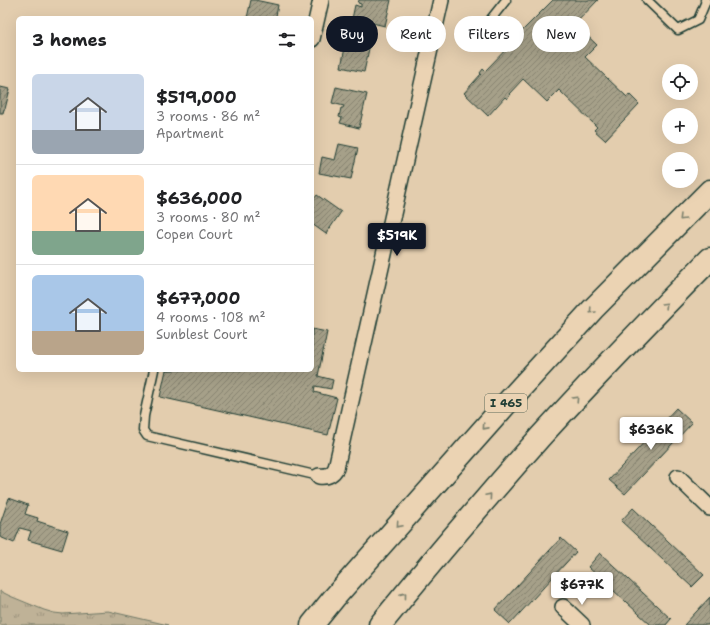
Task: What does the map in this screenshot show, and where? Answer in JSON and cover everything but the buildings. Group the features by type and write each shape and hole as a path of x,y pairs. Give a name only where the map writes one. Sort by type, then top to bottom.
{"highway":[{"name":"I 465","path":"312,625 334,598 506,404 593,309 710,190"},
{"path":"380,625 427,568 541,437 627,344 710,259"}],"street":[{"path":"314,30 321,0"},
{"path":"319,476 327,476 336,468 441,0"},
{"path":"678,477 710,508"},
{"path":"563,607 582,625"}],"lane":[{"path":"493,16 506,0"},
{"path":"647,0 678,30 698,20 706,1 705,0"},
{"path":"154,372 144,416 143,430 147,436 319,476"}],"green space":[{"path":"0,591 54,613 63,614 108,611 168,625 0,625"}]}
